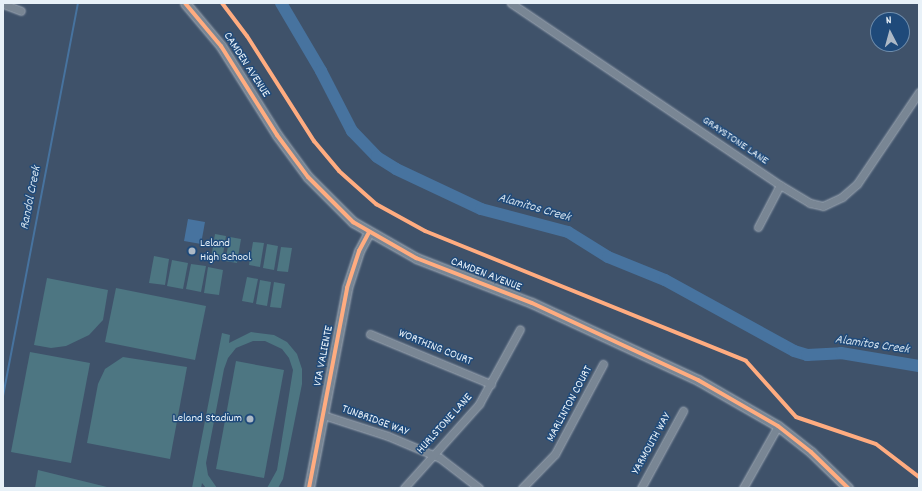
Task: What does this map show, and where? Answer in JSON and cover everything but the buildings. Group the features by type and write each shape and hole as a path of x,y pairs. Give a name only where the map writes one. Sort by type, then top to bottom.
{"street":[{"name":"CAMDEN AVENUE","path":"185,3 221,46 277,136 308,177 346,216 369,232 416,258 532,303 698,380 778,426 811,452 848,488"},
{"name":"GRAYSTONE LANE","path":"511,3 780,185 810,203 823,206 842,197 856,184 919,92"},
{"path":"3,4 21,11"},
{"path":"758,227 780,185"},
{"name":"VIA VALIENTE","path":"309,488 347,288 359,251 369,232"},
{"name":"HURLSTONE LANE","path":"404,488 479,404 520,329"},
{"name":"WORTHING COURT","path":"370,334 491,384"},
{"name":"MARLINTON COURT","path":"522,488 555,454 603,364"},
{"name":"YARMOUTH WAY","path":"640,488 683,412"},
{"name":"TUNBRIDGE WAY","path":"323,416 388,436 432,455 452,465 479,488"},
{"path":"743,488 778,426"}],"shaded area":[{"path":"215,234 226,236 222,260 211,258"},
{"path":"230,237 241,239 237,263 225,261"},
{"path":"253,242 264,243 260,267 249,265"},
{"path":"267,244 278,246 274,270 263,268"},
{"path":"281,247 292,248 288,272 277,271"},
{"path":"154,256 169,259 165,285 149,283"},
{"path":"172,260 188,263 183,289 167,286"},
{"path":"191,264 206,266 201,292 186,289"},
{"path":"208,267 223,270 219,295 204,293"},
{"path":"247,277 258,279 253,303 242,301"},
{"path":"47,278 108,290 103,320 89,335 66,346 51,348 34,345"},
{"path":"260,280 271,282 267,306 256,304"},
{"path":"274,282 285,284 281,308 270,307"},
{"path":"116,288 206,306 195,360 105,342"},
{"path":"251,332 274,335 287,342 297,354 302,369 302,384 283,479 278,488 267,488 277,470 293,370 289,358 282,349 265,341 253,341 236,348 228,358 224,369 206,463 208,475 217,488 206,488 202,483 201,488 192,488 222,333 230,335 229,343"},
{"path":"30,352 90,363 71,463 11,452"},
{"path":"123,357 187,367 170,459 87,443 98,384 105,369"},
{"name":"Leland Stadium","path":"236,361 284,370 264,478 216,469"},
{"path":"38,470 111,488 35,488"}],"water":[{"path":"188,219 205,222 201,244 184,241"}],"waterway":[{"name":"Randol Creek","path":"3,396 78,3"},
{"name":"Alamitos Creek","path":"281,3 321,71 352,131 377,157 396,169 481,209 568,232 608,257 665,280 794,351 807,355 841,353 919,366"}],"cycle path":[{"path":"185,3 221,46 277,135 308,177 353,222 416,258 532,303 698,380 778,426 811,452 848,488"},
{"path":"222,3 247,36 314,141 339,171 376,204 425,231 746,361 796,417 876,444 919,477"},
{"path":"309,488 347,288 359,251 369,232"}],"place":[{"name":"Leland High School","path":"192,251"},
{"name":"Leland Stadium","path":"250,419"}]}
